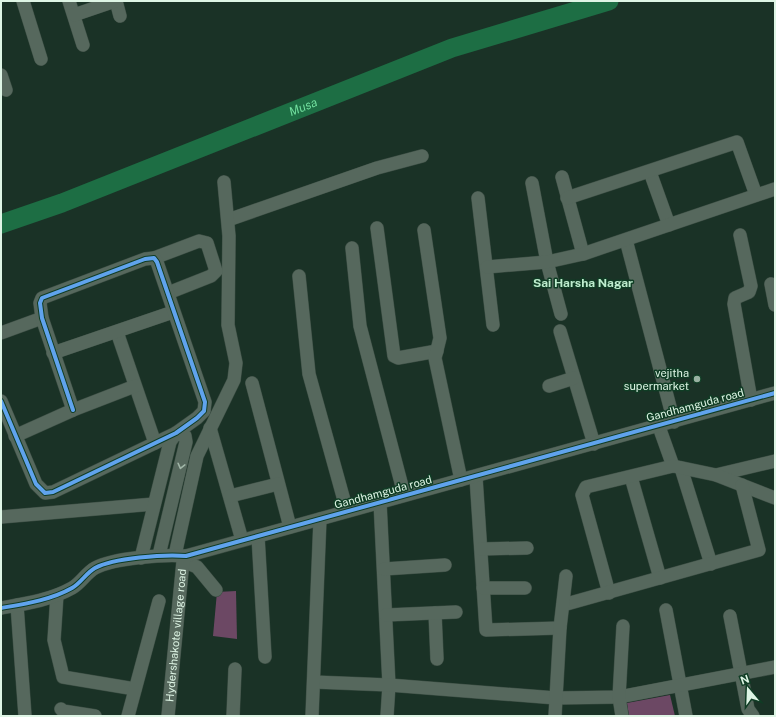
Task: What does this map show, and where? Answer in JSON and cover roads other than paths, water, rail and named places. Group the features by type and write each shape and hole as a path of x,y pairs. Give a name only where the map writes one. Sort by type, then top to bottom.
{"street":[{"path":"23,1 41,60"},
{"path":"69,1 83,45"},
{"path":"74,15 116,1 120,16"},
{"path":"1,75 6,90"},
{"path":"567,198 650,172 737,142 756,195"},
{"path":"228,220 377,168 422,156"},
{"path":"650,172 669,225"},
{"path":"562,177 583,254"},
{"name":"Hydershakote village road","path":"168,716 181,557 197,456 234,380 236,363 228,325 228,220 224,182"},
{"path":"532,183 547,262 561,314"},
{"path":"487,267 547,262 583,254 775,189"},
{"path":"478,198 493,325"},
{"path":"377,228 394,356 398,358 436,351"},
{"path":"424,230 440,338 434,358 461,480"},
{"path":"740,235 751,286 749,292 735,298 734,304 751,400"},
{"path":"626,240 674,422"},
{"path":"73,410 42,318 40,303 42,298 145,259 154,258 199,241 208,243 216,270 215,273 168,293"},
{"path":"352,248 360,326 404,494"},
{"path":"1,401 36,484 45,493 53,492 176,433 197,418 204,411 205,402 173,312 168,293 157,262 154,258"},
{"path":"299,276 309,374 347,510"},
{"path":"771,284 775,305"},
{"path":"53,353 173,312"},
{"path":"1,333 42,318"},
{"path":"560,331 594,444"},
{"path":"117,332 155,443"},
{"path":"549,386 574,378"},
{"path":"252,383 290,527"},
{"path":"15,436 73,410 135,386"},
{"name":"Gandhamguda road","path":"1,608 57,595 74,588 95,568 104,564 159,554 181,557 320,519 404,494 476,477 594,444 658,424 674,422 775,393"},
{"path":"658,424 677,467 711,564"},
{"path":"210,428 242,540"},
{"path":"141,558 170,442 176,433"},
{"path":"159,554 186,442 185,436 176,433"},
{"path":"716,475 775,460"},
{"path":"609,593 582,495 583,491 592,485 677,467 716,475 775,498"},
{"path":"476,477 486,630 560,628"},
{"path":"631,477 660,578"},
{"path":"230,496 278,484"},
{"path":"564,605 759,550 742,485"},
{"path":"380,502 389,685 387,716"},
{"path":"1,517 154,504"},
{"path":"312,716 320,519"},
{"path":"258,536 265,657"},
{"path":"481,549 527,548"},
{"path":"181,557 197,567 216,590"},
{"path":"384,569 445,565"},
{"path":"555,716 560,628 564,605 566,576"},
{"path":"483,588 525,588"},
{"path":"57,595 54,640 63,677 135,689"},
{"path":"128,716 159,601"},
{"path":"17,605 25,716"},
{"path":"666,610 686,716"},
{"path":"386,615 456,612"},
{"path":"435,613 437,659"},
{"path":"730,616 743,672 748,709 753,716"},
{"path":"622,716 619,697 623,626"},
{"path":"314,682 389,685 556,698 619,697 775,667"},
{"path":"233,716 235,669"},
{"path":"61,709 63,711 95,716"}],"waterway":[{"name":"Musa","path":"1,224 62,203 452,48 609,1"}],"place":[{"name":"vejitha supermarket","path":"697,379"}],"district":[{"name":"Sai Harsha Nagar","path":"583,283"}]}
